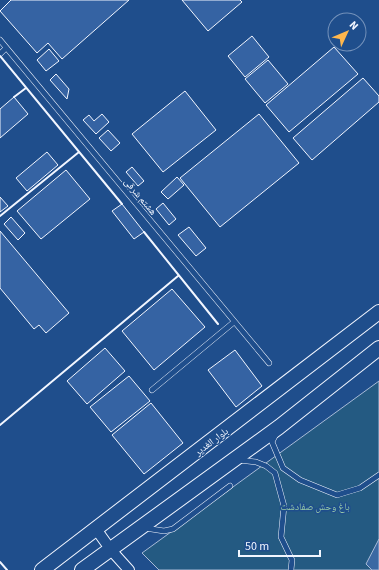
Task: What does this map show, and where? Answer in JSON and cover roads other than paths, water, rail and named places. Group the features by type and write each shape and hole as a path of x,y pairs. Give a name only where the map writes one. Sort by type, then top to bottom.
{"street":[{"name":"بلوار الغدیر","path":"43,569 379,312"},
{"path":"82,570 279,427 379,348"},
{"path":"96,529 111,550 129,570"}],"lane":[{"name":"هشتم شرقی","path":"0,40 269,363"},
{"path":"0,54 6,48"},
{"path":"152,390 234,322"},
{"path":"279,427 272,442 283,468 300,480 337,495 360,488 379,475"},
{"path":"234,460 256,462 266,466 275,473 284,506 281,537 292,560 291,570"},
{"path":"142,527 164,531 173,529 230,486"}],"park label":[{"name":"باغ وحش صفادشت","path":"315,506"}]}
